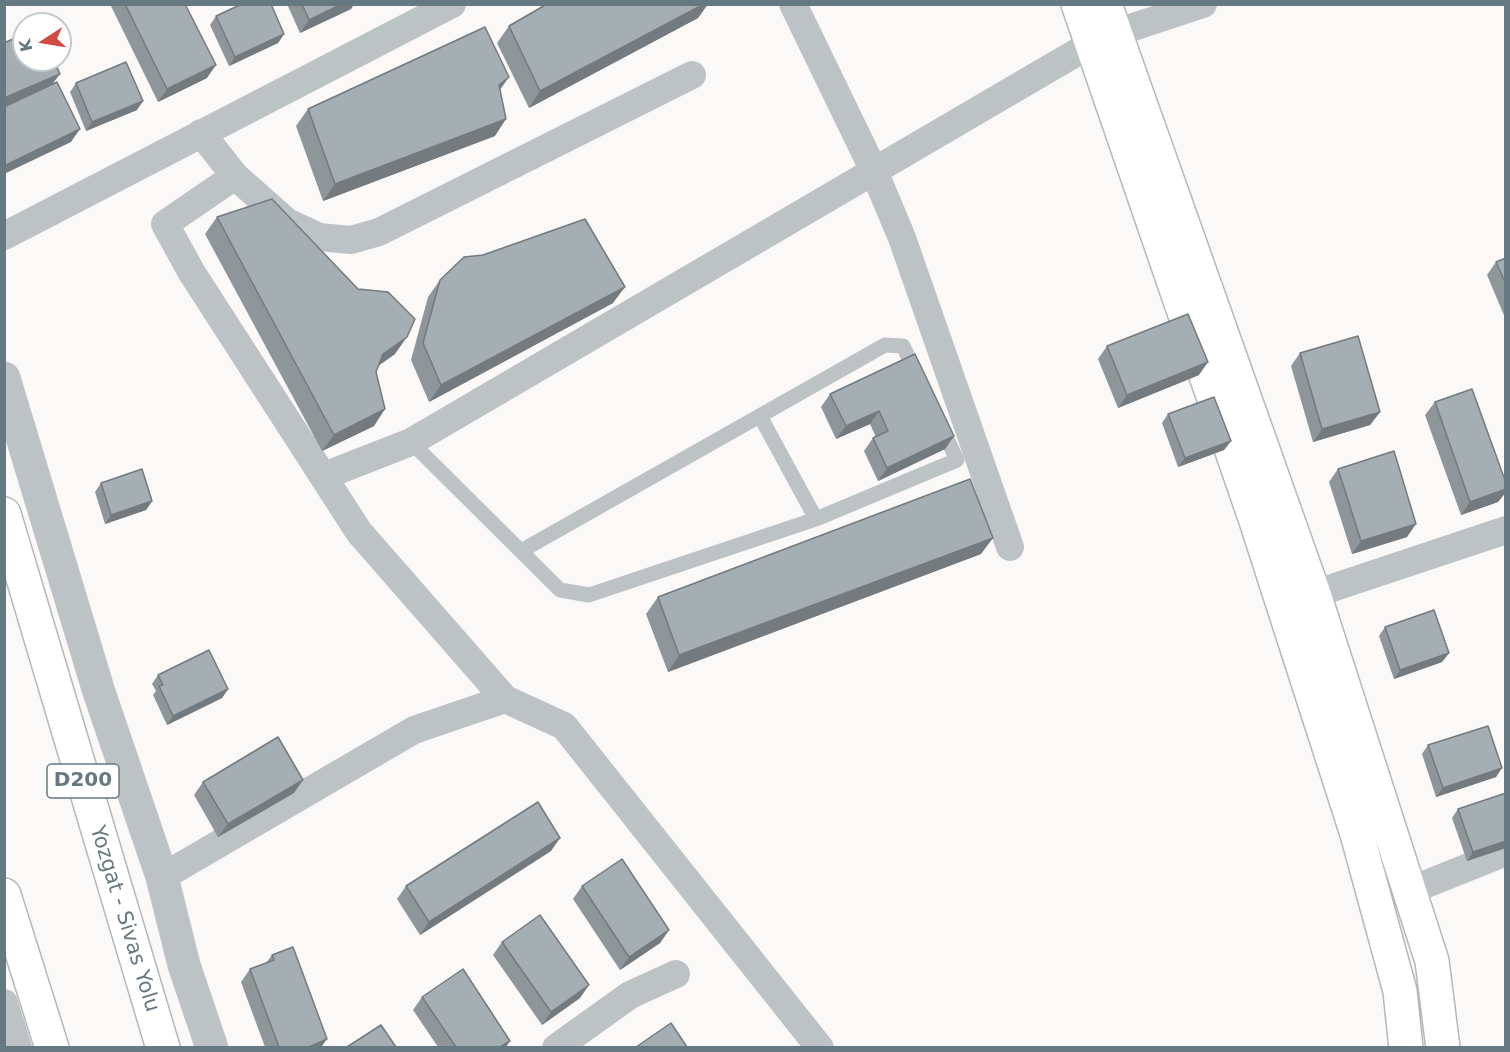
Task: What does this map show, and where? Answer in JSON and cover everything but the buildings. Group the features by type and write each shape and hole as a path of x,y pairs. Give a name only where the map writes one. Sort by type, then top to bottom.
{"main road":[{"path":"1078,4 1104,27 1314,594 1432,961 1443,1047"},
{"path":"1104,27 1285,610 1358,834 1400,991 1406,1047"},
{"name":"Yozgat - Sivas Yolu","path":"4,514 163,1047"},
{"path":"4,895 52,1047"}],"street":[{"path":"4,236 452,4"},
{"path":"793,4 874,171 902,238 1010,547"},
{"path":"324,476 411,442 874,171 1104,27 1203,4"},
{"path":"201,133 235,176 287,222 319,237 351,240 379,232 692,75"},
{"path":"235,176 165,224 192,273 359,532 504,699 564,726 820,1047"},
{"path":"4,378 99,692 162,877 184,965 212,1047"},
{"path":"1285,610 1314,594 1506,530"},
{"path":"162,877 414,730 504,699"},
{"path":"1409,891 1506,852"},
{"path":"556,1047 630,995 676,974"},
{"path":"4,1002 18,1047"}],"lane":[{"path":"521,551 885,345 903,346 923,387"},
{"path":"411,442 560,590 589,595 816,519 957,460 933,408"},
{"path":"760,416 816,519"}]}
